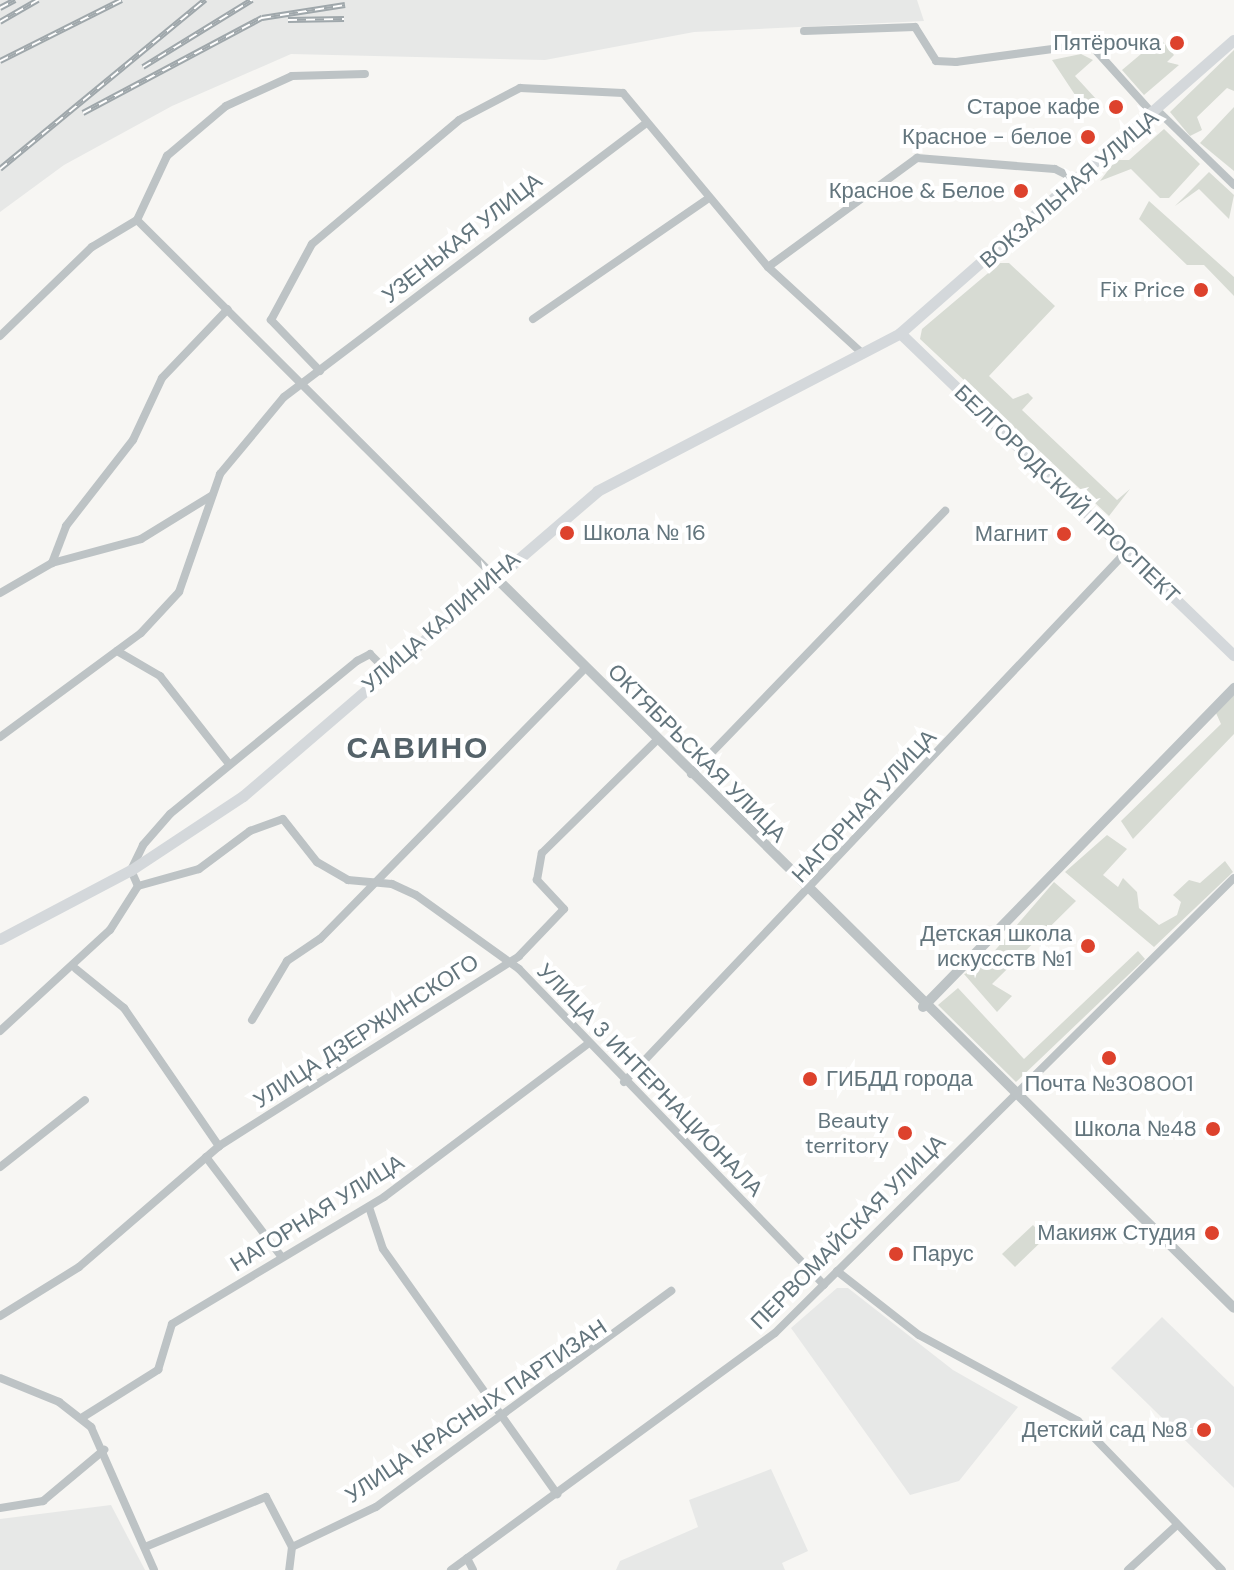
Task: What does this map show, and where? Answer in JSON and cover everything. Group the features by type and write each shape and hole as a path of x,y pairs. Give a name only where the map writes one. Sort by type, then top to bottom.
{"main road":[{"name":"ВОКЗАЛЬНАЯ УЛИЦА","path":"900,333 1080,182 1234,40"},
{"name":"УЛИЦА КАЛИНИНА","path":"0,939 131,870 243,796 493,575 637,466 864,355 900,333"},
{"name":"БЕЛГОРОДСКИЙ ПРОСПЕКТ","path":"900,333 1234,655"}],"street":[{"path":"804,31 915,27 936,61 956,62 1087,44 1234,185"},
{"path":"0,336 92,247 137,220 167,156 226,106 292,76 365,74"},
{"path":"320,371 271,320 312,244 459,120 520,88 595,86 623,93 706,200 768,267 864,355"},
{"name":"УЗЕНЬКАЯ УЛИЦА","path":"0,737 117,651 179,592 212,495 236,450 303,382 645,124"},
{"path":"768,267 917,158 1055,169 1080,182"},
{"path":"533,319 706,200"},
{"name":"ОКТЯБРЬСКАЯ УЛИЦА","path":"137,220 303,382 807,892 1234,1308"},
{"path":"52,563 66,526 133,440 162,378 228,309"},
{"path":"0,593 52,563 141,539 212,495"},
{"path":"691,774 945,511"},
{"name":"НАГОРНАЯ УЛИЦА","path":"624,1082 1127,551"},
{"path":"117,651 160,676 229,764"},
{"path":"0,1031 76,969 138,886 131,870 170,814 370,654 386,670"},
{"path":"252,1020 275,974 320,939 371,882 585,668"},
{"path":"923,1007 1234,688"},
{"name":"УЛИЦА ДЗЕРЖИНСКОГО","path":"0,1316 79,1267 219,1146 429,1007 505,967 564,909 537,880 542,853 657,740"},
{"name":"УЛИЦА 3 ИНТЕРНАЦИОНАЛА","path":"138,886 199,869 250,831 283,819 317,862 348,880 371,882 416,895 505,967 519,969 624,1082 824,1285"},
{"name":"ПЕРВОМАЙСКАЯ УЛИЦА","path":"451,1570 775,1333 1012,1094 1234,878"},
{"path":"76,969 124,1008 219,1146"},
{"name":"НАГОРНАЯ УЛИЦА","path":"83,1417 158,1370 172,1324 280,1255 369,1207 588,1044"},
{"path":"0,1167 85,1100"},
{"path":"206,1157 280,1255"},
{"path":"369,1207 383,1249 557,1494"},
{"path":"837,1271 919,1335 1078,1421 1222,1570"},
{"name":"УЛИЦА КРАСНЫХ ПАРТИЗАН","path":"292,1547 376,1507 504,1418 671,1291"},
{"path":"0,1378 83,1417 104,1450 154,1570"},
{"path":"0,1508 43,1501 104,1450"},
{"path":"145,1547 266,1497 292,1547 289,1570"},
{"path":"1128,1570 1177,1525"},
{"path":"467,1558 473,1570"}],"shaded area":[{"path":"0,0 917,0 924,21 694,32 545,60 291,54 172,106 64,165 0,212"},
{"path":"1160,38 1174,55 1167,62 1179,65 1144,95 1122,70"},
{"path":"1234,50 1234,91 1227,88 1197,117 1202,130 1190,136 1170,112"},
{"path":"1081,54 1093,60 1075,76 1097,100 1085,110 1052,60"},
{"path":"1234,107 1234,171 1200,143"},
{"path":"1164,129 1200,164 1169,198 1160,198 1131,169 1100,181 1116,160 1129,160"},
{"path":"1209,172 1234,195 1229,219 1199,189 1175,206"},
{"path":"1149,201 1234,277 1234,296 1204,265 1187,265 1139,219"},
{"path":"1000,263 1009,263 1055,306 989,376 1013,399 1028,393 1033,398 1022,410 1117,500 1130,489 1109,516 920,339 922,329"},
{"path":"1234,695 1234,734 1133,839 1121,821 1221,724 1216,713"},
{"path":"1107,835 1127,849 1103,875 1118,887 1123,878 1137,892 1139,908 1159,925 1177,915 1181,902 1173,895 1189,880 1200,883 1225,861 1233,872 1154,947 1065,872"},
{"path":"1054,882 1076,901 992,984 1012,996 997,1012 964,974 978,970"},
{"path":"1138,951 1145,959 1016,1082 938,1005 958,988 1024,1059"},
{"path":"1033,1225 1045,1238 1015,1267 1002,1254"},
{"path":"837,1288 848,1288 953,1370 1018,1407 959,1481 910,1495 791,1328"},
{"name":"Детский сад №8","path":"1162,1317 1234,1387 1234,1488 1111,1368"},
{"path":"771,1469 808,1551 782,1563 785,1570 616,1570 620,1561 698,1527 689,1500"},
{"path":"111,1505 145,1570 0,1570 0,1519"}],"railway":[{"path":"0,8 15,0"},
{"path":"0,22 38,0"},
{"path":"0,61 122,0"},
{"path":"0,169 205,0"},
{"path":"143,67 252,0"},
{"path":"83,113 262,18 345,5"},
{"path":"288,20 344,19"}],"place":[{"name":"Пятёрочка","path":"1177,43"},
{"name":"Старое кафе","path":"1116,107"},
{"name":"Красное - белое","path":"1088,137"},
{"name":"Красное & Белое","path":"1021,191"},
{"name":"Fix Price","path":"1201,290"},
{"name":"Школа № 16","path":"567,533"},
{"name":"Магнит","path":"1064,534"},
{"name":"Детская школа искуссств №1","path":"1088,946"},
{"name":"Почта №308001","path":"1109,1058"},
{"name":"ГИБДД города","path":"810,1079"},
{"name":"Школа №48","path":"1213,1129"},
{"name":"Beauty territory","path":"905,1133"},
{"name":"Макияж Студия","path":"1212,1233"},
{"name":"Парус","path":"896,1254"},
{"name":"Детский сад №8","path":"1204,1430"}],"district":[{"name":"САВИНО","path":"418,748"}]}
